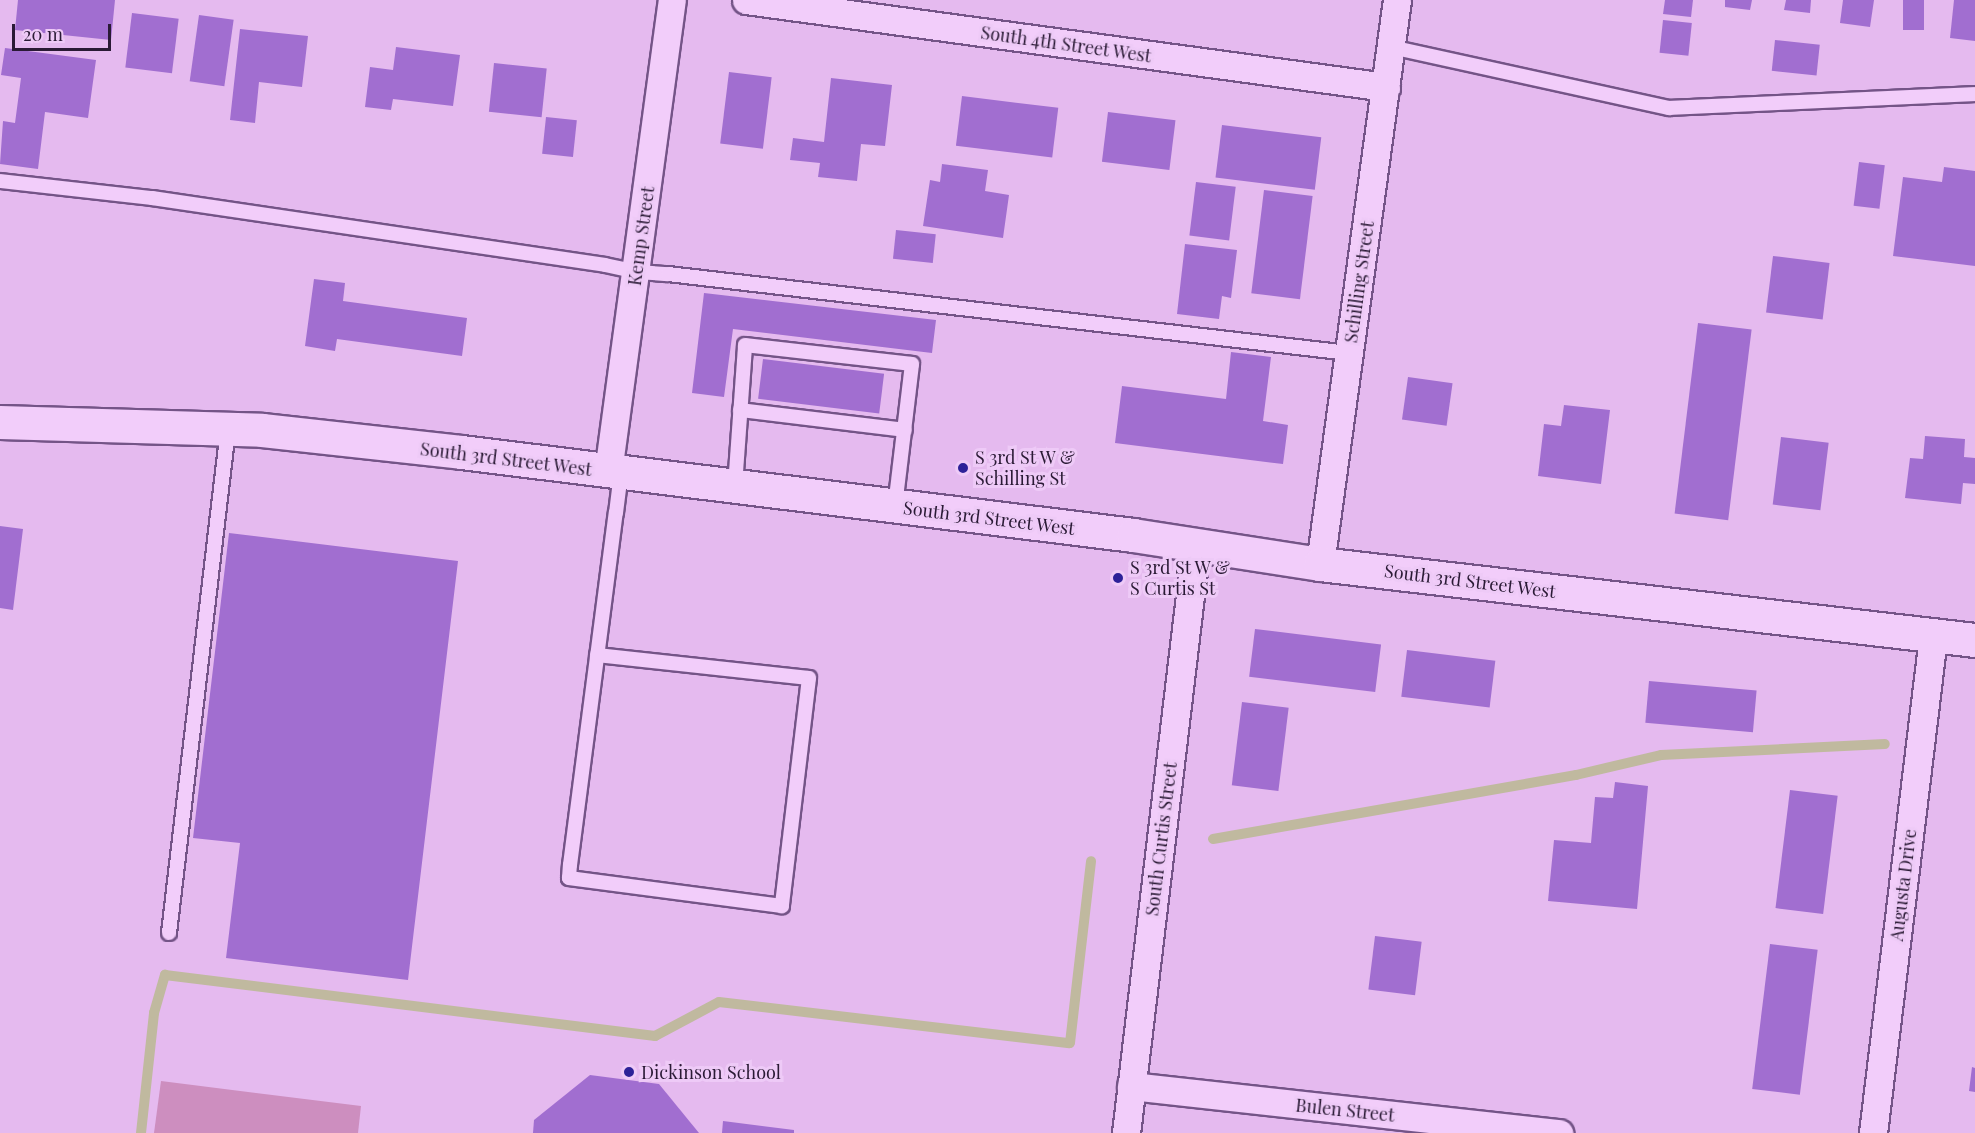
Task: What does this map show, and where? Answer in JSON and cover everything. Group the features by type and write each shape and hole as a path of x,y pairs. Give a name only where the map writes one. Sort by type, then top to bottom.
{"main road":[{"name":"South 3rd Street West","path":"0,422 262,430 895,506 1320,564 1933,637 1975,640"}],"street":[{"name":"Kemp Street","path":"614,473 672,0"},
{"name":"South 4th Street West","path":"746,0 1386,87"},
{"name":"Schilling Street","path":"1320,564 1397,0"},
{"name":"South Curtis Street","path":"1126,1133 1196,546"},
{"name":"Augusta Drive","path":"1873,1133 1933,637"},
{"name":"Bulen Street","path":"1131,1086 1559,1133"}],"lane":[{"path":"1391,47 1669,108 1975,94"},
{"path":"0,181 152,198 605,265 637,272 1349,353"},
{"path":"735,486 745,345 912,364 895,506"},
{"path":"740,410 905,430"},
{"path":"169,933 228,429"},
{"path":"597,655 809,678 782,906 569,878 597,655 614,473"}],"shaded area":[{"path":"161,1081 361,1106 358,1133 154,1133"}],"building":[{"path":"18,0 115,0 111,40 15,30"},
{"path":"1665,0 1693,0 1691,17 1663,14"},
{"path":"1725,0 1752,0 1750,10 1725,7"},
{"path":"1786,0 1811,0 1810,13 1784,10"},
{"path":"1843,0 1874,0 1870,27 1840,23"},
{"path":"1903,0 1924,0 1924,30 1903,30"},
{"path":"1954,0 1975,0 1975,41 1950,38"},
{"path":"132,13 179,19 172,73 125,68"},
{"path":"199,15 234,20 224,86 190,81"},
{"path":"1663,20 1692,23 1688,56 1660,53"},
{"path":"240,29 308,36 302,87 259,82 255,123 230,120"},
{"path":"1775,40 1820,45 1817,76 1772,71"},
{"path":"396,47 460,55 453,106 393,99 391,110 365,107 370,67 393,70"},
{"path":"5,48 96,60 88,118 45,112 38,169 0,164 3,121 15,123 21,78 1,75"},
{"path":"494,63 547,69 542,117 489,112"},
{"path":"729,72 772,77 763,149 720,143"},
{"path":"831,78 892,85 885,146 861,144 857,181 818,177 820,163 790,160 793,138 824,142"},
{"path":"962,96 1058,108 1052,157 956,146"},
{"path":"1108,112 1175,120 1169,170 1102,162"},
{"path":"546,117 577,120 573,157 542,154"},
{"path":"1222,125 1321,137 1315,190 1216,178"},
{"path":"1859,162 1885,165 1879,209 1854,206"},
{"path":"942,164 988,170 985,191 1009,195 1003,238 923,226 930,180 940,182"},
{"path":"1944,167 1975,171 1975,266 1893,256 1903,177 1942,182"},
{"path":"1196,182 1236,187 1229,240 1189,236"},
{"path":"1264,190 1313,196 1300,299 1251,293"},
{"path":"896,230 936,234 933,263 893,259"},
{"path":"1185,244 1237,250 1231,298 1222,296 1219,319 1177,314"},
{"path":"1773,256 1830,263 1823,320 1766,313"},
{"path":"314,279 345,283 343,301 467,318 462,356 337,339 335,351 305,346"},
{"path":"704,293 936,320 932,353 733,329 724,397 692,393"},
{"path":"1698,323 1752,330 1728,520 1675,514"},
{"path":"1231,352 1271,357 1263,421 1288,425 1283,464 1115,443 1122,386 1226,399"},
{"path":"763,359 884,374 879,414 758,399"},
{"path":"1408,377 1453,383 1447,426 1402,420"},
{"path":"1564,405 1610,410 1601,484 1538,476 1544,424 1561,426"},
{"path":"1925,436 1965,439 1964,457 1975,458 1975,484 1963,483 1961,504 1905,498 1910,458 1923,459"},
{"path":"1781,437 1829,443 1820,510 1773,504"},
{"path":"0,526 23,529 13,610 0,608"},
{"path":"229,533 458,561 408,980 226,958 240,843 193,838"},
{"path":"1255,629 1381,644 1375,692 1249,677"},
{"path":"1407,650 1495,661 1490,707 1401,697"},
{"path":"1649,681 1757,690 1753,732 1645,723"},
{"path":"1242,702 1289,708 1278,791 1232,785"},
{"path":"1615,782 1648,786 1637,909 1548,901 1554,840 1591,843 1595,797 1613,798"},
{"path":"1790,790 1838,796 1823,914 1775,908"},
{"path":"1375,936 1422,942 1415,995 1368,990"},
{"path":"1770,944 1818,950 1800,1095 1752,1089"},
{"path":"1972,1067 1975,1068 1975,1092 1969,1091"},
{"path":"590,1075 659,1084 699,1133 533,1133 534,1120"},
{"path":"723,1121 794,1130 794,1133 722,1133"}],"waterway":[{"path":"1213,839 1576,775 1661,755 1885,744"},
{"path":"141,1133 154,1013 165,975 655,1036 719,1002 1070,1043 1091,861"}],"place":[{"name":"S 3rd St W & Schilling St","path":"963,468"},
{"name":"S 3rd St W & S Curtis St","path":"1118,578"},
{"name":"Dickinson School","path":"629,1072"}]}
